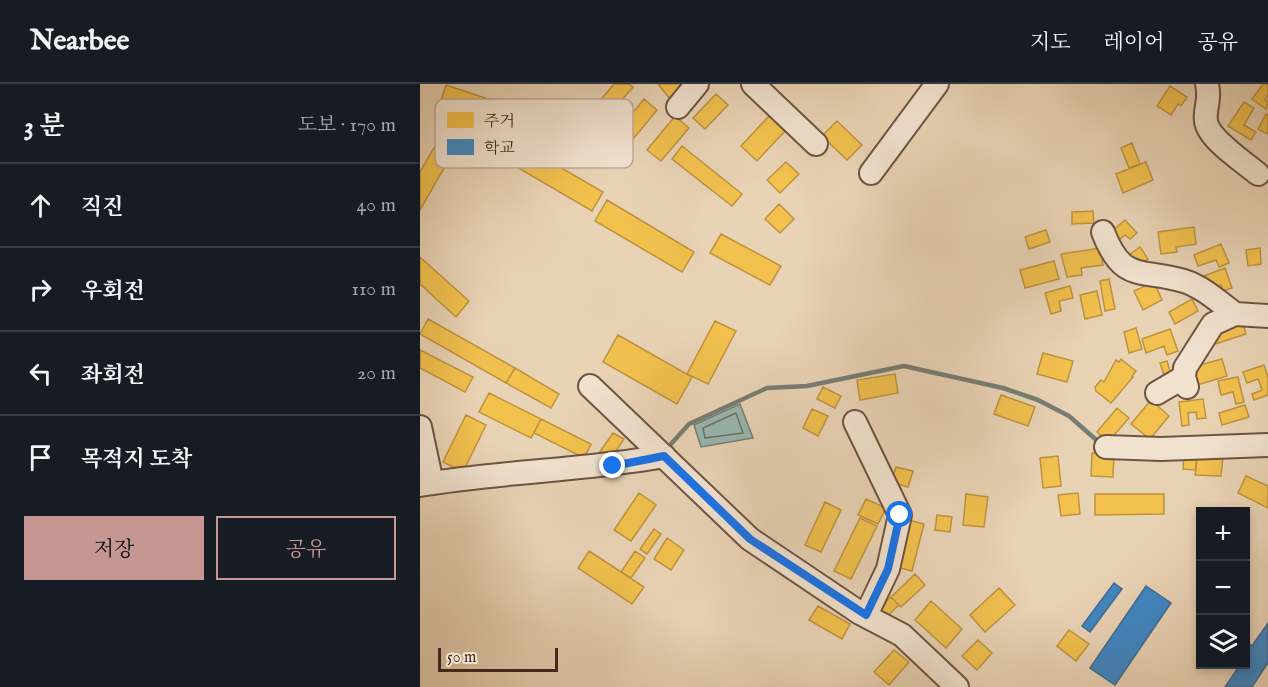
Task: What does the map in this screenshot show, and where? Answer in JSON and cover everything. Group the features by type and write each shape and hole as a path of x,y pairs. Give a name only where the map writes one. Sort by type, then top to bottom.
{"street":[{"path":"678,107 697,84"},
{"path":"753,84 816,144"},
{"path":"872,173 937,84"},
{"path":"1207,84 1210,98 1205,120 1209,131 1258,174"},
{"path":"1104,232 1109,247 1132,272 1184,281 1200,288 1235,314"},
{"path":"1157,393 1186,382 1190,360 1213,324 1235,314 1268,316"},
{"path":"590,386 750,539 866,615 903,635 957,687"},
{"path":"855,422 900,515 888,569 866,615"},
{"path":"420,427 426,484 512,473 613,466 664,456"},
{"path":"1106,447 1161,449 1268,445"}],"water":[{"path":"740,404 753,438 701,447 694,425"}],"building: 주거":[{"path":"614,84 629,84 633,87 623,99 601,99"},
{"path":"658,84 686,84 670,99"},
{"path":"1263,84 1268,84 1266,109 1252,99"},
{"path":"446,85 488,99 441,99"},
{"path":"1170,86 1187,97 1181,106 1178,104 1171,115 1157,106"},
{"path":"716,94 728,105 705,129 693,118"},
{"path":"644,99 657,110 634,138 633,137 633,112"},
{"path":"1244,102 1254,108 1244,125 1256,132 1251,140 1228,126"},
{"path":"1266,114 1268,115 1268,134 1258,129"},
{"path":"675,116 689,128 661,161 647,150"},
{"path":"769,116 785,131 757,161 741,146"},
{"path":"837,121 862,145 847,160 822,136"},
{"path":"1132,143 1140,164 1129,168 1121,148"},
{"path":"435,146 435,168 444,168 420,210 420,172"},
{"path":"682,146 742,194 732,206 672,159"},
{"path":"786,162 799,174 780,193 767,180"},
{"path":"1146,162 1153,180 1123,193 1116,174"},
{"path":"518,168 562,168 603,192 592,211"},
{"path":"607,200 694,252 682,272 595,221"},
{"path":"779,204 794,219 780,233 765,219"},
{"path":"1093,211 1094,223 1072,224 1072,212"},
{"path":"1125,220 1137,233 1130,239 1125,235 1119,240 1111,232"},
{"path":"1194,227 1196,244 1176,247 1177,252 1161,254 1158,232"},
{"path":"1046,230 1050,242 1029,249 1025,237"},
{"path":"721,234 781,266 770,285 710,253"},
{"path":"1221,244 1229,263 1219,267 1216,260 1198,266 1194,255"},
{"path":"1140,247 1148,259 1137,266 1129,255"},
{"path":"1100,248 1103,265 1081,268 1082,275 1067,277 1061,254"},
{"path":"1260,248 1261,264 1248,266 1246,250"},
{"path":"420,257 469,301 456,317 420,284"},
{"path":"1054,261 1059,279 1025,288 1020,270"},
{"path":"1225,268 1232,288 1223,291 1221,285 1206,291 1201,277"},
{"path":"1109,279 1115,309 1105,311 1100,281"},
{"path":"1154,282 1162,300 1143,310 1134,291"},
{"path":"1070,286 1073,298 1059,301 1061,311 1051,314 1045,293"},
{"path":"1097,291 1102,315 1085,319 1080,295"},
{"path":"1192,299 1198,311 1175,324 1169,312"},
{"path":"428,319 515,368 506,383 420,334"},
{"path":"715,321 736,331 708,384 687,374"},
{"path":"1242,321 1246,334 1215,344 1210,331"},
{"path":"1136,328 1142,349 1129,353 1124,332"},
{"path":"1170,329 1178,351 1167,355 1164,346 1146,353 1142,339"},
{"path":"618,335 692,377 677,404 603,362"},
{"path":"420,350 473,377 465,392 420,368"},
{"path":"1043,353 1073,361 1067,382 1037,374"},
{"path":"1121,359 1136,371 1111,403 1096,391 1095,387 1101,380 1104,382 1116,360 1119,362"},
{"path":"1222,359 1227,376 1194,386 1189,368"},
{"path":"1167,361 1172,378 1166,381 1160,363"},
{"path":"1264,365 1268,377 1268,395 1254,400 1252,394 1262,390 1258,379 1247,383 1243,372"},
{"path":"515,368 559,394 551,408 506,383"},
{"path":"895,374 898,393 860,400 857,380"},
{"path":"1238,377 1244,402 1236,404 1233,392 1221,395 1218,381"},
{"path":"823,387 841,396 835,408 817,399"},
{"path":"489,393 541,419 531,438 479,412"},
{"path":"1001,395 1035,407 1028,426 994,414"},
{"path":"1203,399 1206,418 1197,419 1196,412 1188,413 1189,425 1182,426 1179,402"},
{"path":"1151,400 1169,416 1150,439 1131,424"},
{"path":"1245,405 1249,417 1222,425 1219,413"},
{"path":"1117,408 1129,418 1108,442 1097,432"},
{"path":"812,409 828,416 818,436 803,428"},
{"path":"466,415 486,425 463,472 443,462"},
{"path":"541,419 591,444 584,458 534,433"},
{"path":"613,433 624,439 610,460 599,453"},
{"path":"1092,453 1114,454 1113,477 1091,476"},
{"path":"1184,454 1197,454 1196,470 1183,469"},
{"path":"1197,454 1223,456 1221,476 1195,475"},
{"path":"1058,456 1061,486 1043,488 1040,458"},
{"path":"896,467 913,471 908,487 891,482"},
{"path":"1246,476 1268,486 1268,508 1238,493"},
{"path":"639,493 656,505 631,541 614,530"},
{"path":"1078,493 1080,514 1061,516 1058,495"},
{"path":"966,494 988,497 984,527 963,525"},
{"path":"1095,494 1164,494 1164,514 1095,515"},
{"path":"866,499 886,508 878,524 858,515"},
{"path":"825,502 841,510 821,552 805,545"},
{"path":"937,515 952,517 950,532 935,530"},
{"path":"860,518 877,526 851,579 834,571"},
{"path":"905,519 924,524 912,571 893,566"},
{"path":"654,529 661,534 647,554 640,549"},
{"path":"667,538 684,550 671,570 654,559"},
{"path":"589,551 644,587 632,604 578,568"},
{"path":"635,551 645,558 631,578 621,572"},
{"path":"915,574 925,585 901,607 891,597"},
{"path":"999,588 1015,605 985,632 970,615"},
{"path":"891,597 899,605 885,618 877,610"},
{"path":"931,601 962,629 946,648 915,620"},
{"path":"818,606 850,624 842,639 809,620"},
{"path":"1069,630 1089,644 1076,661 1057,646"},
{"path":"978,640 992,653 977,670 962,656"},
{"path":"894,650 909,662 889,685 874,672"}],"building: 학교":[{"path":"1114,583 1122,589 1090,632 1082,626"},
{"path":"1146,586 1171,603 1115,685 1090,668"},
{"path":"1268,623 1268,663 1252,687 1225,687 1237,669 1250,669 1250,644 1252,646"}],"waterway":[{"path":"671,444 689,424 767,388 807,386 904,366 1003,388 1038,400 1069,416 1101,444"}],"route":[{"path":"613,466 664,456 750,539 792,569 866,615 888,569 900,515"}]}
